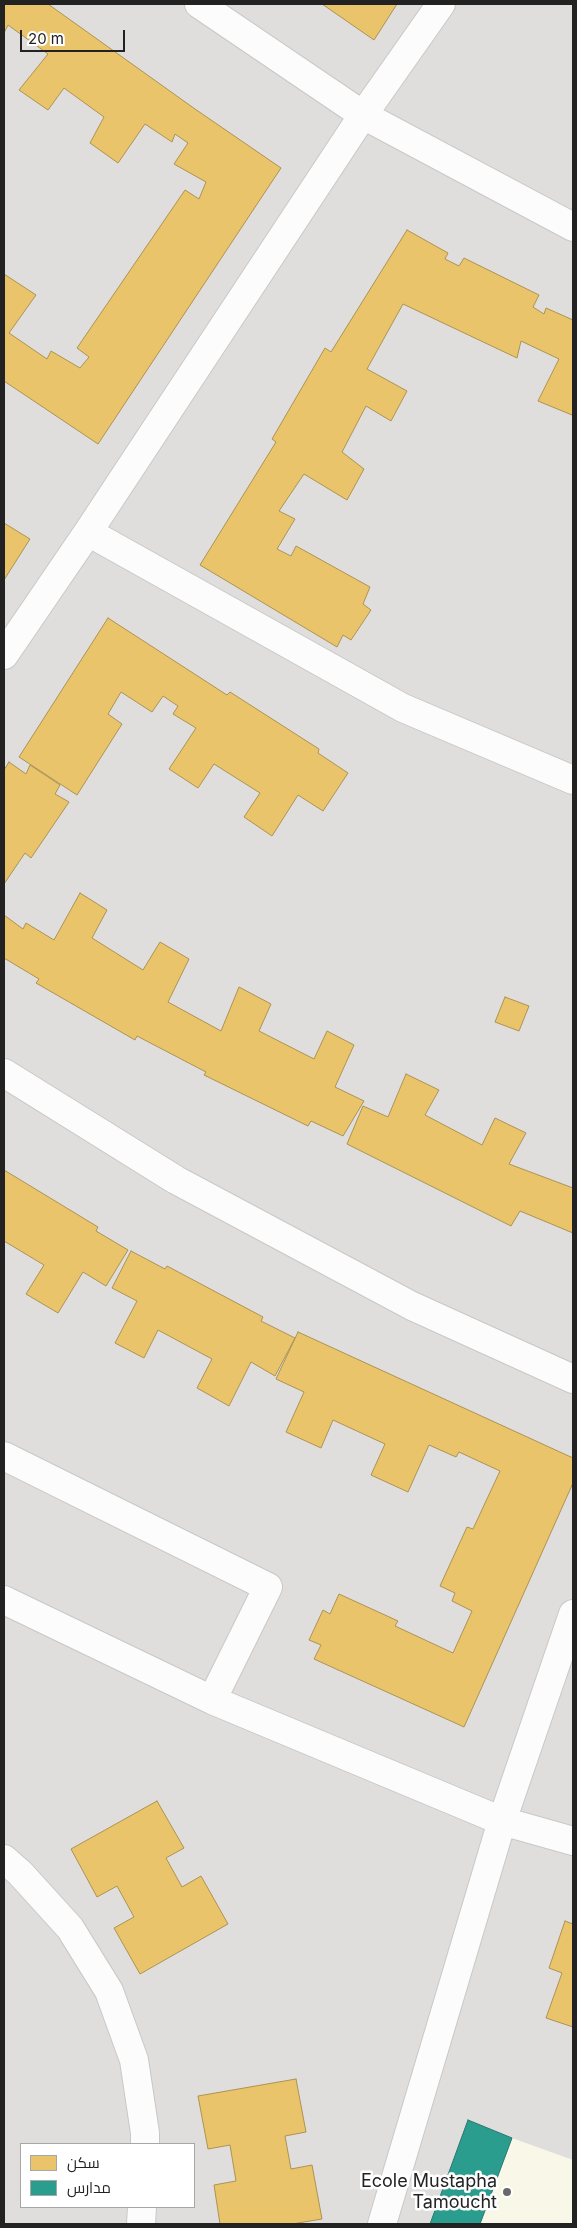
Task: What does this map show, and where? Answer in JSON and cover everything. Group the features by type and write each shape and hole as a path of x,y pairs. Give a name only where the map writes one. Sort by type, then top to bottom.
{"street":[{"path":"199,4 363,115 573,227"},
{"path":"4,655 88,532 363,115 440,4"},
{"path":"88,532 403,708 573,780"},
{"path":"4,1073 176,1180 412,1306 573,1379"},
{"path":"4,1456 268,1588 212,1700"},
{"path":"4,1600 212,1700 502,1821 573,1841"},
{"path":"382,2224 502,1821 573,1614"},
{"path":"4,1859 20,1873 70,1928 109,1990 134,2060 145,2133 144,2143"},
{"path":"141,2224 142,2208"}],"shaded area":[{"path":"4,4 573,4 573,2224 4,2224"},
{"name":"Ecole Mustapha Tamoucht","path":"468,2120 573,2160 573,2224 430,2224"}],"building: سكن":[{"path":"4,4 48,4 281,168 98,444 4,381 4,274 36,295 9,333 47,359 51,351 80,368 89,357 77,348 185,190 199,199 206,182 174,164 188,143 175,134 172,142 145,124 118,163 90,143 104,117 64,88 48,110 19,90 48,54 8,25 4,33"},
{"path":"322,4 397,4 374,40"},
{"path":"407,230 448,253 445,259 459,266 464,258 539,295 533,307 544,314 546,308 573,320 573,412 572,415 538,401 559,359 521,341 517,358 403,304 367,369 407,391 391,421 366,406 342,452 364,469 347,500 304,474 279,511 295,519 277,549 291,556 296,546 370,587 363,604 371,610 351,640 343,635 337,647 200,565 276,442 272,439 325,348 331,352"},
{"path":"4,523 30,539 4,580"},
{"path":"108,618 227,695 230,692 319,749 318,753 348,773 323,811 298,795 272,836 244,817 260,793 214,764 198,788 169,769 196,728 173,714 178,706 163,696 152,712 121,692 108,714 122,724 77,795 19,757"},
{"path":"9,762 26,774 30,765 60,785 55,794 69,802 31,858 25,853 4,884 4,770"},
{"path":"80,893 107,910 92,938 143,970 160,942 189,959 168,1002 221,1031 239,987 271,1004 259,1031 314,1059 327,1031 354,1045 335,1087 364,1101 343,1136 311,1121 308,1126 204,1075 206,1072 137,1036 135,1040 36,983 39,979 4,958 4,915 23,929 26,923 54,940"},
{"path":"505,997 529,1006 519,1031 495,1022"},
{"path":"406,1074 439,1090 425,1115 482,1145 495,1118 526,1133 509,1164 573,1188 573,1233 520,1211 511,1226 347,1144 363,1106 388,1117"},
{"path":"4,1170 98,1227 96,1231 128,1250 106,1286 83,1272 58,1313 26,1294 44,1265 4,1241"},
{"path":"131,1251 165,1269 167,1266 263,1317 261,1321 295,1338 275,1376 251,1362 229,1406 197,1388 212,1359 158,1330 144,1358 115,1343 137,1301 112,1288"},
{"path":"298,1332 573,1458 573,1483 464,1727 314,1659 321,1645 309,1640 323,1610 330,1614 339,1594 398,1621 395,1626 453,1653 472,1611 452,1601 455,1593 440,1586 467,1527 473,1529 500,1471 459,1452 456,1457 429,1445 408,1492 371,1475 385,1444 333,1420 321,1448 286,1432 304,1392 276,1379"},
{"path":"157,1801 184,1848 166,1858 182,1887 201,1876 228,1924 140,1974 114,1928 134,1917 117,1886 97,1897 71,1849"},
{"path":"565,1921 573,1924 573,2027 546,2018 562,1973 549,1968"},
{"path":"296,2079 306,2132 285,2136 291,2169 312,2165 322,2219 292,2224 220,2224 214,2185 236,2181 230,2145 208,2149 198,2096"}],"building: مدارس":[{"path":"468,2120 512,2138 480,2224 430,2224"}],"place":[{"name":"Ecole Mustapha Tamoucht","path":"507,2192"}]}
